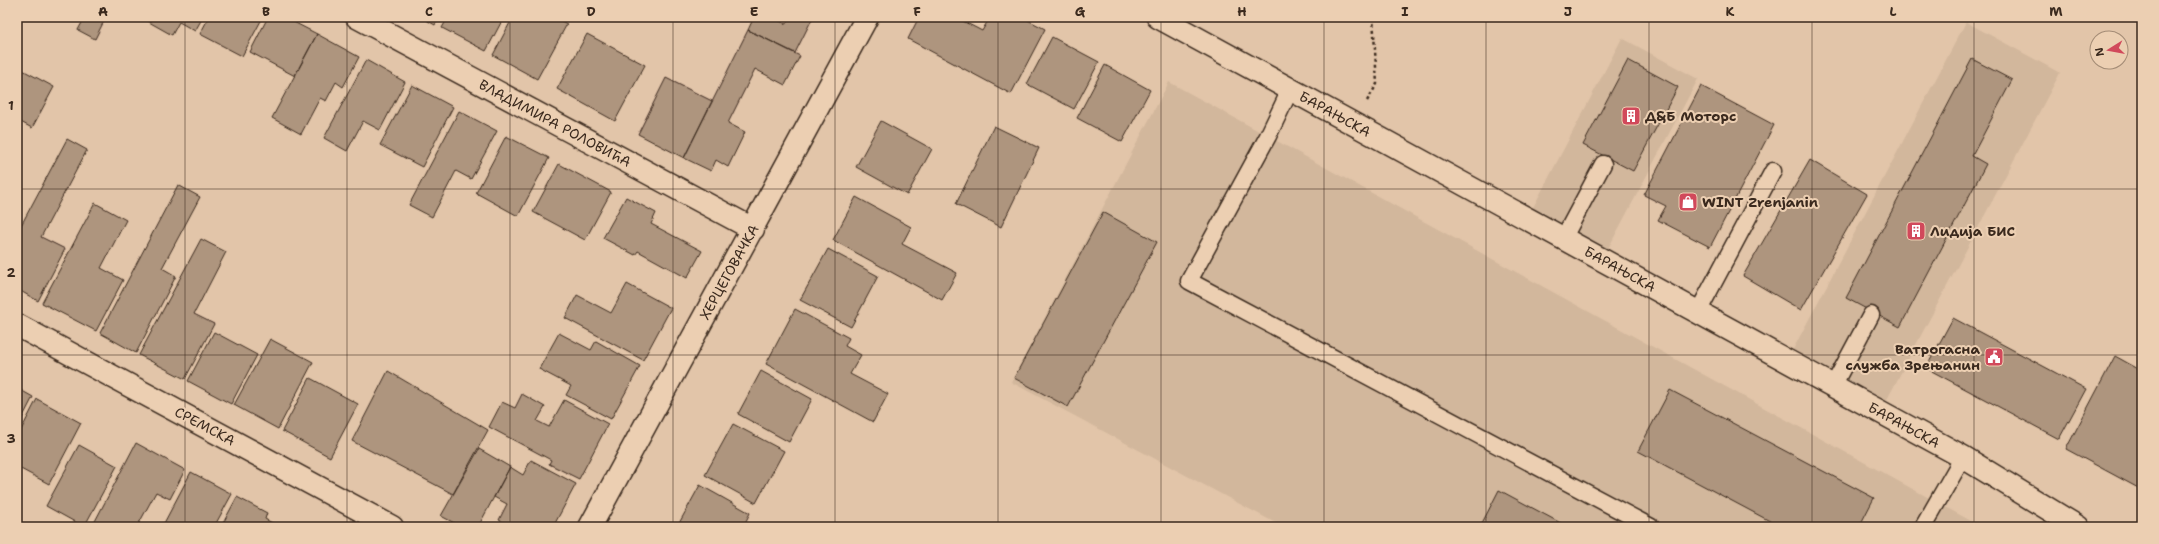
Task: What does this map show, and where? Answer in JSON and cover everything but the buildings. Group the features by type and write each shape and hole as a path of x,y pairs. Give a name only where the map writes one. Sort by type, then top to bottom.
{"street":[{"name":"ВЛАДИМИРА РОЛОВИЋА","path":"357,17 753,229"},
{"name":"ХЕРЦЕГОВАЧКА","path":"590,527 867,17"},
{"name":"БАРАЊСКА","path":"1158,17 1963,456 2078,527"},
{"name":"СРЕМСКА","path":"17,325 392,527"}],"lane":[{"path":"1290,90 1268,136 1189,281 1651,527"},
{"path":"1563,239 1603,164"},
{"path":"1698,312 1773,171"},
{"path":"1833,386 1870,315"},
{"path":"1923,527 1963,456"}],"path":[{"path":"1353,124 1377,84 1373,17"}],"shaded area":[{"path":"1966,22 2060,73 1883,407 1789,357"},
{"path":"1622,38 1698,79 1602,260 1527,219"},
{"path":"1169,82 1982,527 1283,527 1011,382"}],"place":[{"name":"Д&Б Моторс","path":"1631,116"},
{"name":"WINT Zrenjanin","path":"1688,202"},
{"name":"Лидија БИС","path":"1916,231"},
{"name":"Ватрогасна служба Зрењанин","path":"1994,357"}]}
